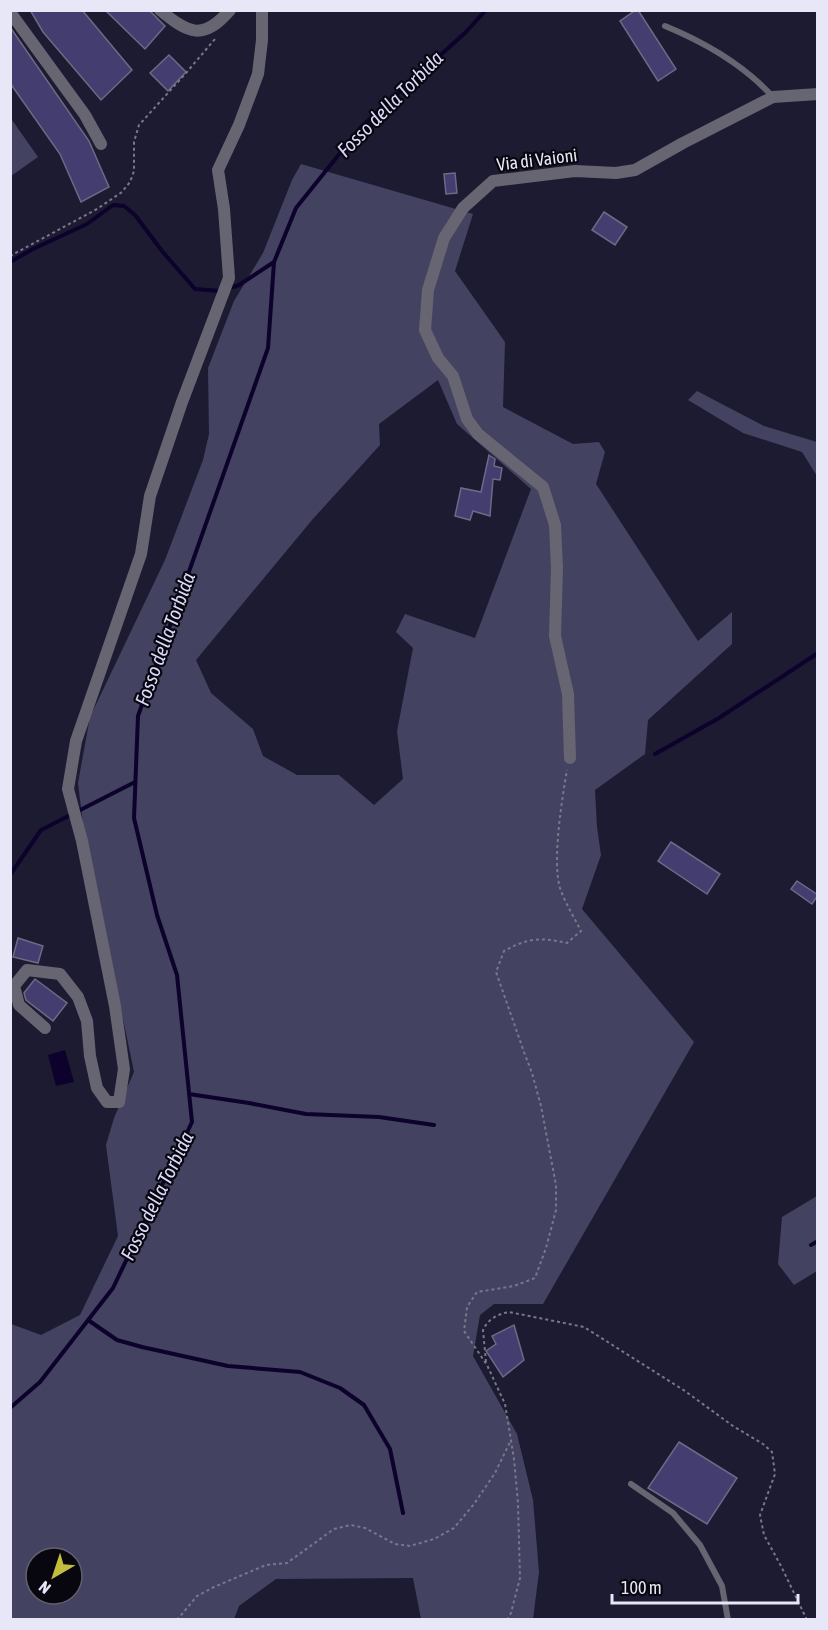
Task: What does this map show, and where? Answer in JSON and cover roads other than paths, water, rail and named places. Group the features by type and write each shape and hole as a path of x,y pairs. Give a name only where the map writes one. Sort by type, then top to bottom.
{"street":[{"path":"160,10 188,30 197,31 211,28 230,10"},
{"path":"45,1028 19,1005 14,986 27,970 60,974 78,997 87,1021 90,1056 97,1088 107,1102 119,1102 124,1069 115,1006 82,842 68,789 76,741 141,554 150,496 182,402 229,278 224,209 218,170 239,125 258,74 262,40 262,10"},
{"path":"10,12 84,115 101,144"},
{"name":"Via di Vaioni","path":"570,758 568,694 555,636 557,568 555,525 543,487 478,434 467,419 453,376 438,358 425,330 428,290 444,238 463,208 493,181 575,171 616,173 635,170 772,97 818,94"}],"lane":[{"path":"665,26 692,38 731,61 760,83 772,97"},
{"path":"631,1484 673,1513 700,1545 722,1587 728,1620"}],"waterway":[{"name":"Fosso della Torbida","path":"10,1408 40,1382 113,1288 192,1122 177,975 157,915 134,818 138,716 268,348 274,262 296,208 361,127 466,32 486,10"},
{"path":"10,262 87,224 113,205 124,206 135,215 195,289 220,291"},
{"path":"227,289 239,285 274,262"},
{"path":"655,754 719,718 818,653"},
{"path":"10,875 41,830 135,782"},
{"path":"189,1094 306,1114 379,1117 434,1125"},
{"path":"811,1245 818,1241"},
{"path":"88,1320 117,1340 142,1347 228,1366 300,1372 340,1388 364,1405 390,1449 403,1513"}]}
